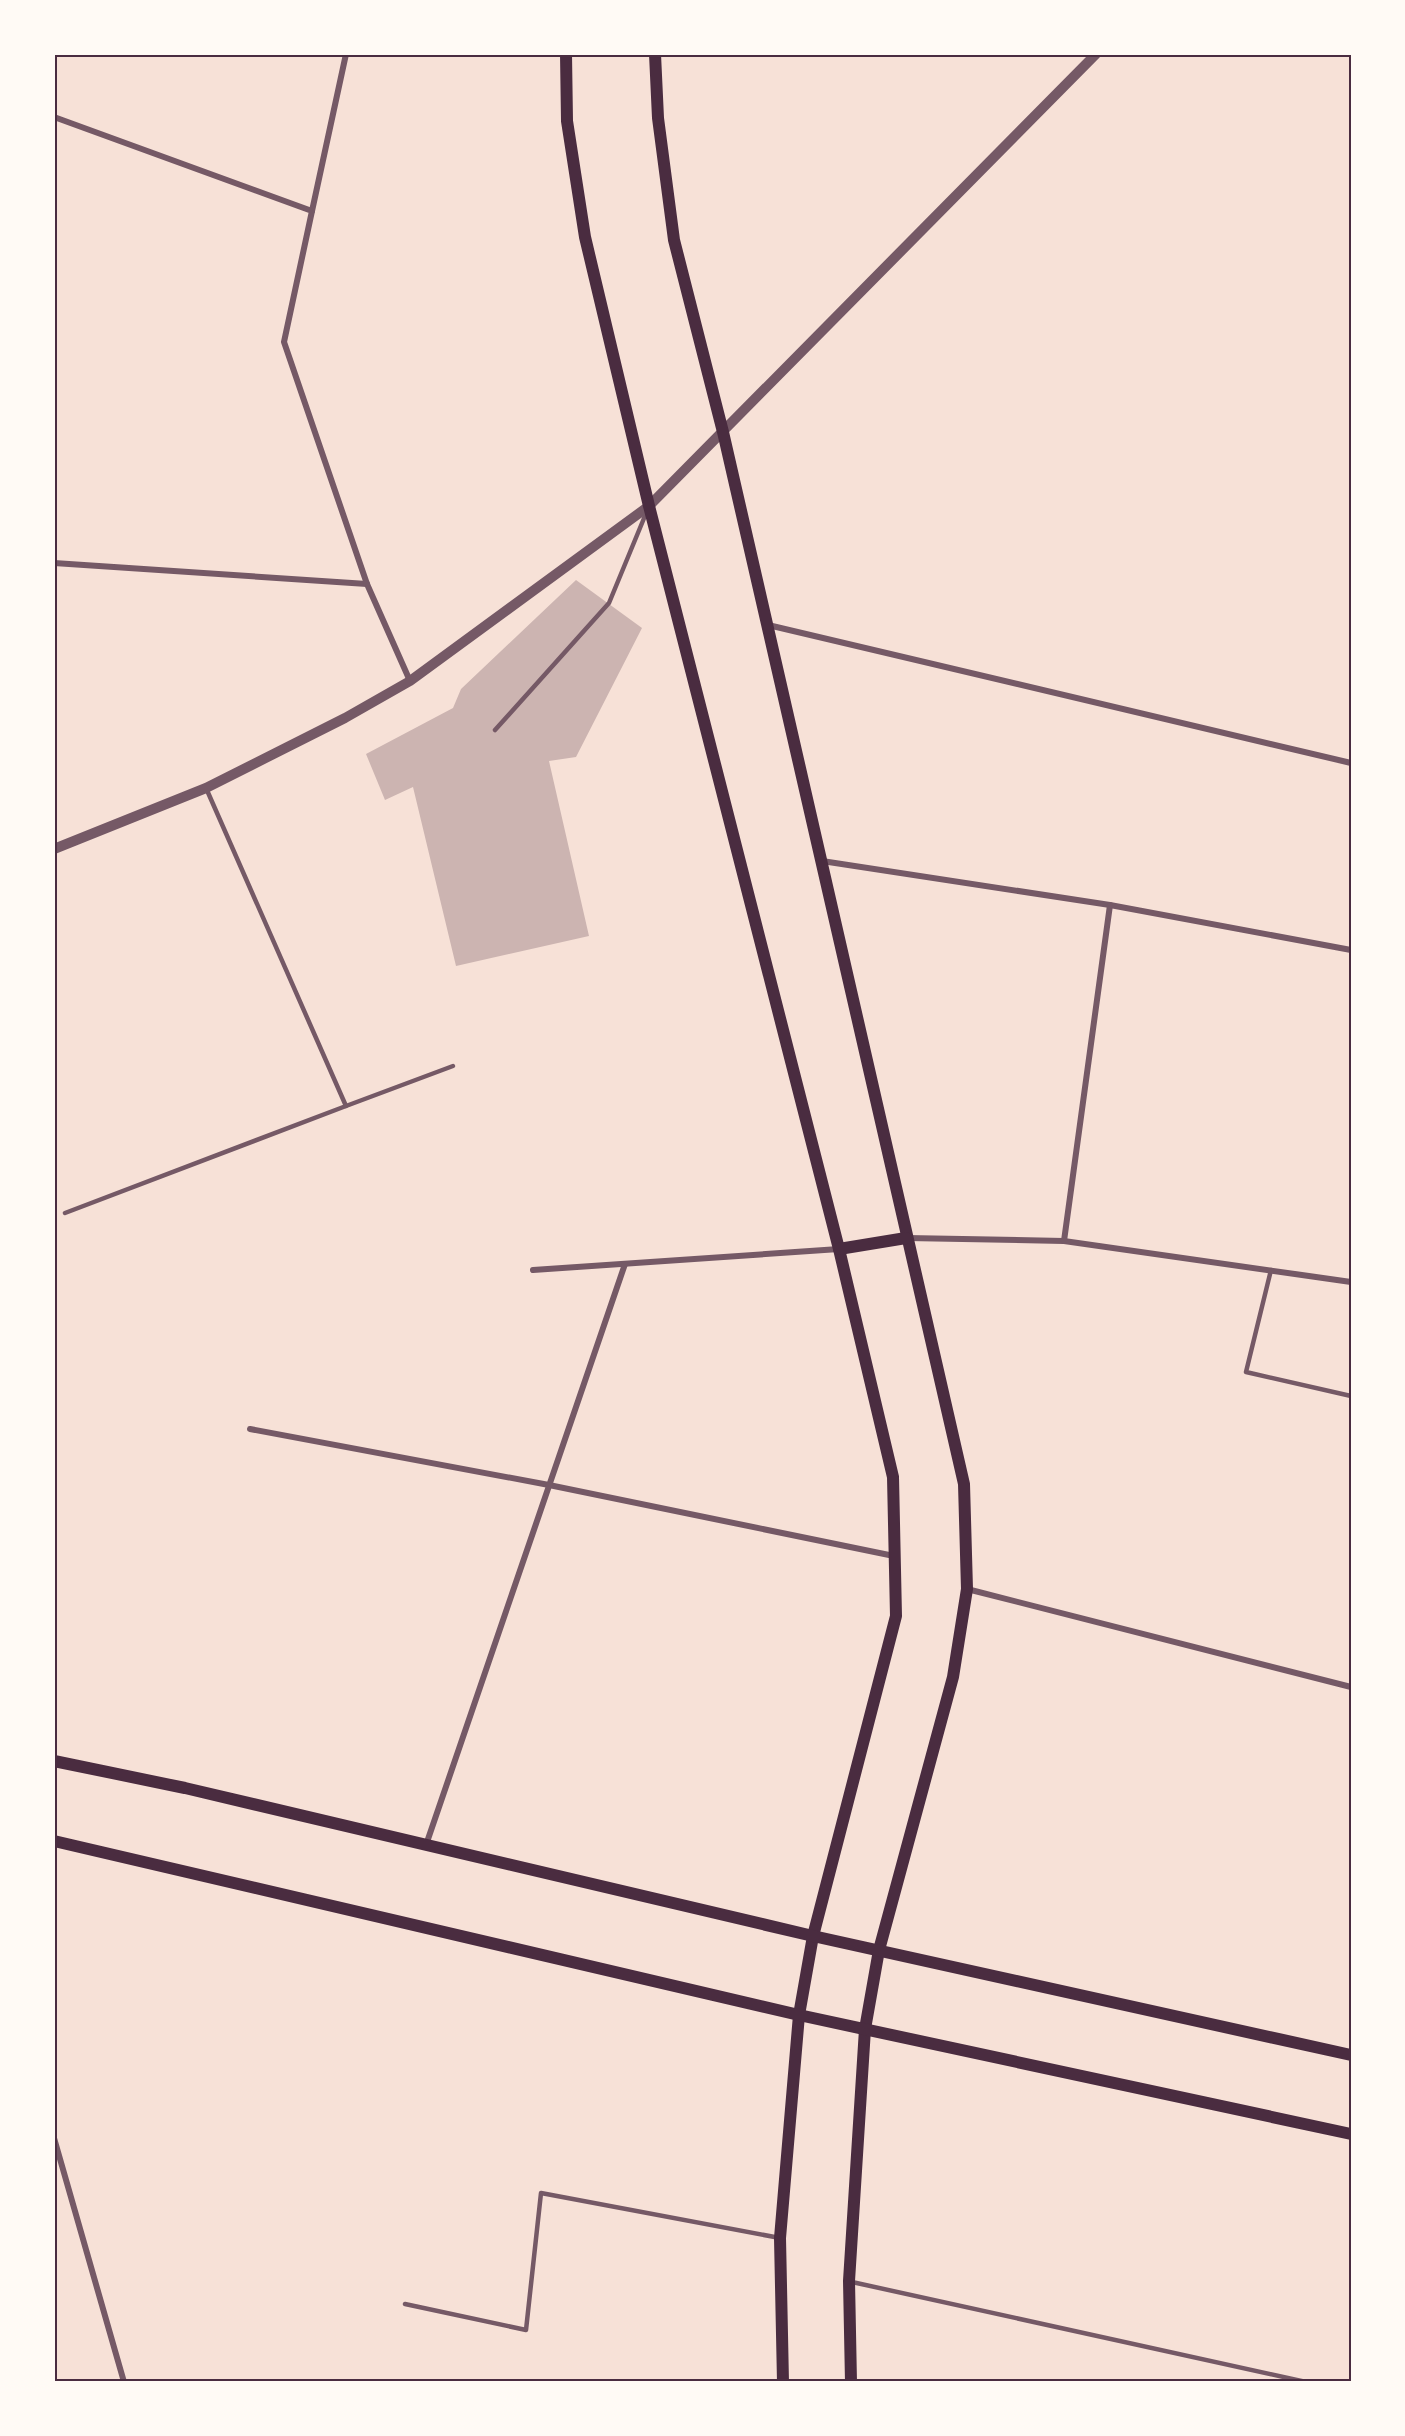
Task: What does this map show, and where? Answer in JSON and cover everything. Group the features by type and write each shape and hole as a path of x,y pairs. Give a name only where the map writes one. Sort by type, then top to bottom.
{"main road":[{"path":"566,54 567,121 585,237 649,506 839,1249 893,1478 896,1616 813,1936 799,2014 780,2238 783,2382"},
{"path":"655,54 658,118 674,240 723,432 964,1484 967,1589 953,1677 879,1950 865,2029 849,2281 851,2382"},
{"path":"839,1249 906,1238"},
{"path":"54,1761 185,1788 813,1936 1351,2055"},
{"path":"54,1841 865,2029 1351,2134"}],"street":[{"path":"346,54 284,342 367,584 410,681"},
{"path":"54,849 206,788 345,718 410,681 649,506 1096,54"},
{"path":"54,117 312,211"},
{"path":"54,562 367,584"},
{"path":"766,624 1351,763"},
{"path":"820,861 1110,905 1351,950"},
{"path":"1064,1240 1110,905"},
{"path":"906,1238 1064,1240 1351,1282"},
{"path":"533,1270 839,1249"},
{"path":"426,1845 625,1264"},
{"path":"250,1429 549,1485 896,1557"},
{"path":"967,1589 1351,1687"},
{"path":"54,2138 124,2382"}],"lane":[{"path":"495,730 609,603 649,506"},
{"path":"206,788 346,1106"},
{"path":"64,1214 453,1066"},
{"path":"1271,1270 1246,1372 1351,1396"},
{"path":"405,2304 526,2330 541,2193 780,2238"},
{"path":"849,2281 1306,2382"}],"building":[{"path":"576,580 642,628 576,757 549,761 589,936 456,966 413,787 385,800 366,754 453,708 461,689"}]}
